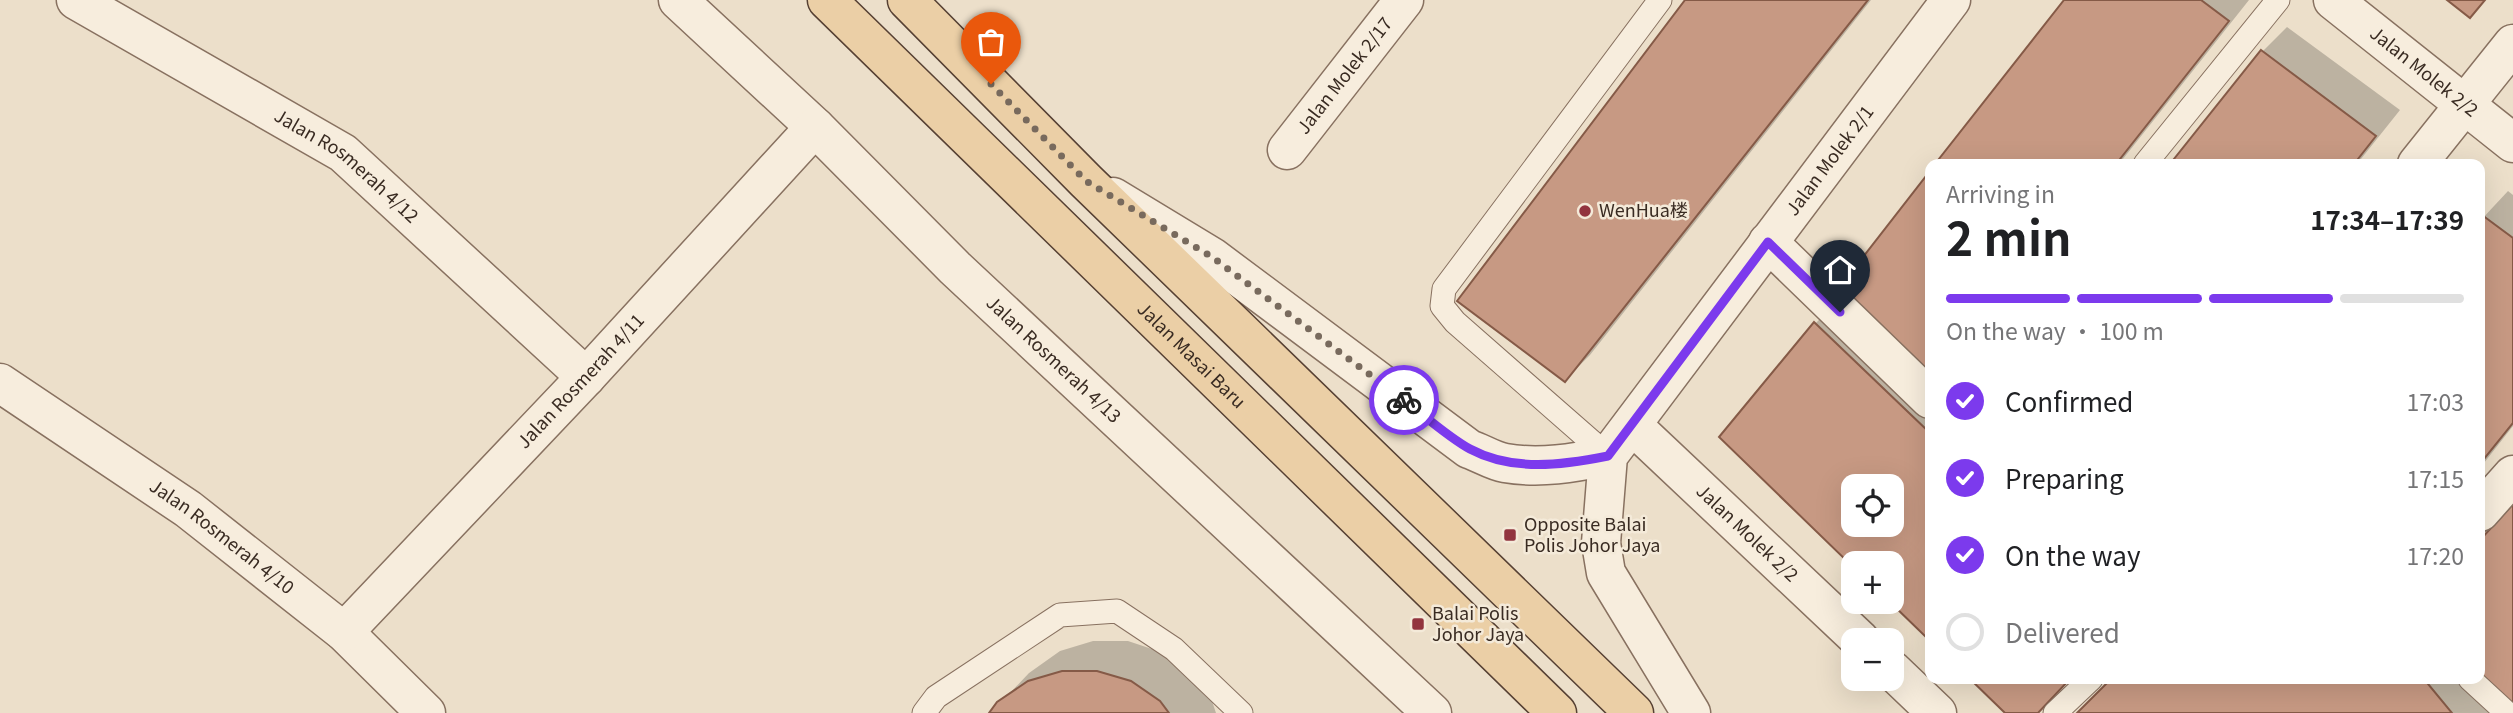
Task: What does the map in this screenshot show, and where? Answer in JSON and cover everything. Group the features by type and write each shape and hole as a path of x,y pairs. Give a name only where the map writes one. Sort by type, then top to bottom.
{"main road":[{"name":"Jalan Masai Baru","path":"827,0 1557,713"},
{"path":"907,0 1086,181 1634,713"}],"street":[{"name":"Jalan Rosmerah 4/12","path":"76,0 343,153 586,377"},
{"name":"Jalan Rosmerah 4/13","path":"678,0 815,127 955,268 1432,713"},
{"name":"Jalan Molek 2/17","path":"1287,150 1404,0"},
{"name":"Jalan Molek 2/1","path":"1608,456 1951,0"},
{"name":"Jalan Molek 2/2","path":"2333,0 2513,143"},
{"path":"2421,159 2513,44"},
{"name":"Jalan Rosmerah 4/11","path":"344,632 586,377 815,127"},
{"path":"1086,181 1212,257 1469,449 1503,463 1565,465 1608,456 1601,543 1606,573 1691,713"},
{"path":"1768,242 1925,394"},
{"name":"Jalan Rosmerah 4/10","path":"0,383 188,509 344,632 426,713"},
{"name":"Jalan Molek 2/2","path":"1632,425 1847,628"},
{"path":"2485,506 2513,475"},
{"path":"1904,681 1937,713"}],"lane":[{"path":"1608,456 1455,322 1442,306 1444,289 1660,0"},
{"path":"2149,159 2278,0"},
{"path":"924,713 936,697 1060,615 1117,611 1174,649 1241,713"},
{"path":"2055,713 2086,684"},
{"path":"2475,684 2507,713"}],"building":[{"path":"1685,0 1868,0 1565,382 1457,301"},
{"path":"2064,0 2201,0 2229,21 2120,159 1939,159"},
{"path":"2447,0 2485,0 2470,18"},
{"path":"2261,50 2376,136 2358,159 2174,159"},
{"path":"1925,177 1925,380 1835,293"},
{"path":"2485,217 2513,238 2513,423 2485,458"},
{"path":"1814,322 1925,428 1925,636 1902,614 1904,551 1841,551 1841,555 1719,437"},
{"path":"2513,504 2513,706 2485,681 2485,535"},
{"path":"1062,671 1097,671 1131,681 1160,701 1169,713 989,713 997,702 1028,681"},
{"path":"1975,684 2065,684 2038,713 2005,713"},
{"path":"2106,684 2428,684 2452,713 2077,713"}],"way so far":[{"path":"991,84 1086,181 1212,257 1404,400"}],"place":[{"name":"WenHua楼","path":"1585,211"},
{"name":"Opposite Balai Polis Johor Jaya","path":"1510,535"},
{"name":"Balai Polis Johor Jaya","path":"1418,624"}],"route":[{"path":"1404,400 1469,449 1503,463 1565,465 1608,456 1768,242 1840,312"}]}
